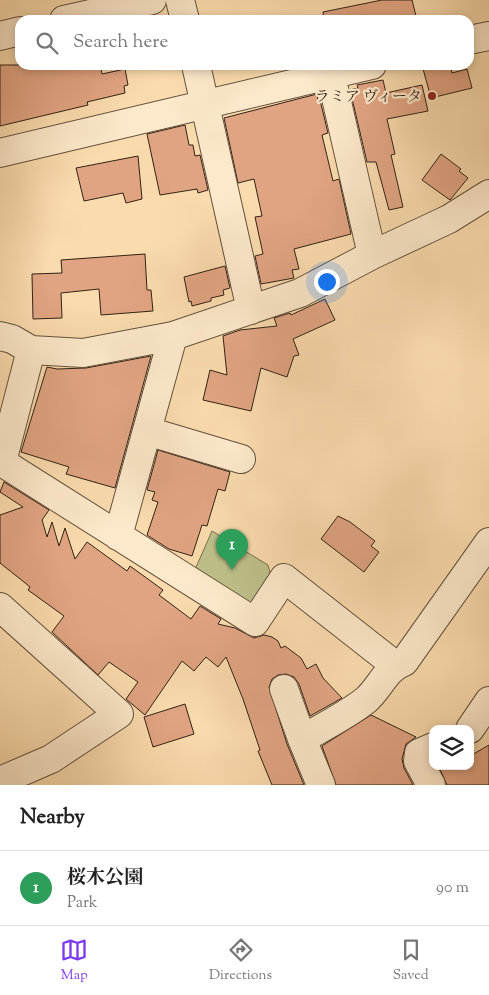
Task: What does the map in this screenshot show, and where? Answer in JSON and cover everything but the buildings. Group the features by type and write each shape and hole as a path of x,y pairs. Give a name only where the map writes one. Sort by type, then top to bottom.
{"street":[{"path":"86,15 152,0"},
{"path":"180,0 184,15"},
{"path":"0,36 15,32"},
{"path":"474,39 489,36"},
{"path":"197,70 251,310"},
{"path":"0,153 353,70"},
{"path":"331,76 372,256"},
{"path":"0,336 12,339 31,350 83,353 173,336 300,293 448,220 489,194"},
{"path":"118,536 173,336"},
{"path":"31,350 1,461 254,622 284,578 395,665"},
{"path":"147,431 241,459"},
{"path":"302,739 368,698 395,665 404,662 489,542"},
{"path":"0,607 119,714 51,759 0,781"},
{"path":"284,689 321,785"},
{"path":"473,725 489,701"},
{"path":"429,748 419,752 418,761 431,785"}],"green space":[{"path":"212,531 268,565 272,580 257,605 244,608 193,574"}],"place":[{"name":"ラミア ヴィータ","path":"432,96"},
{"name":"桜木公園","path":"232,570"}]}
